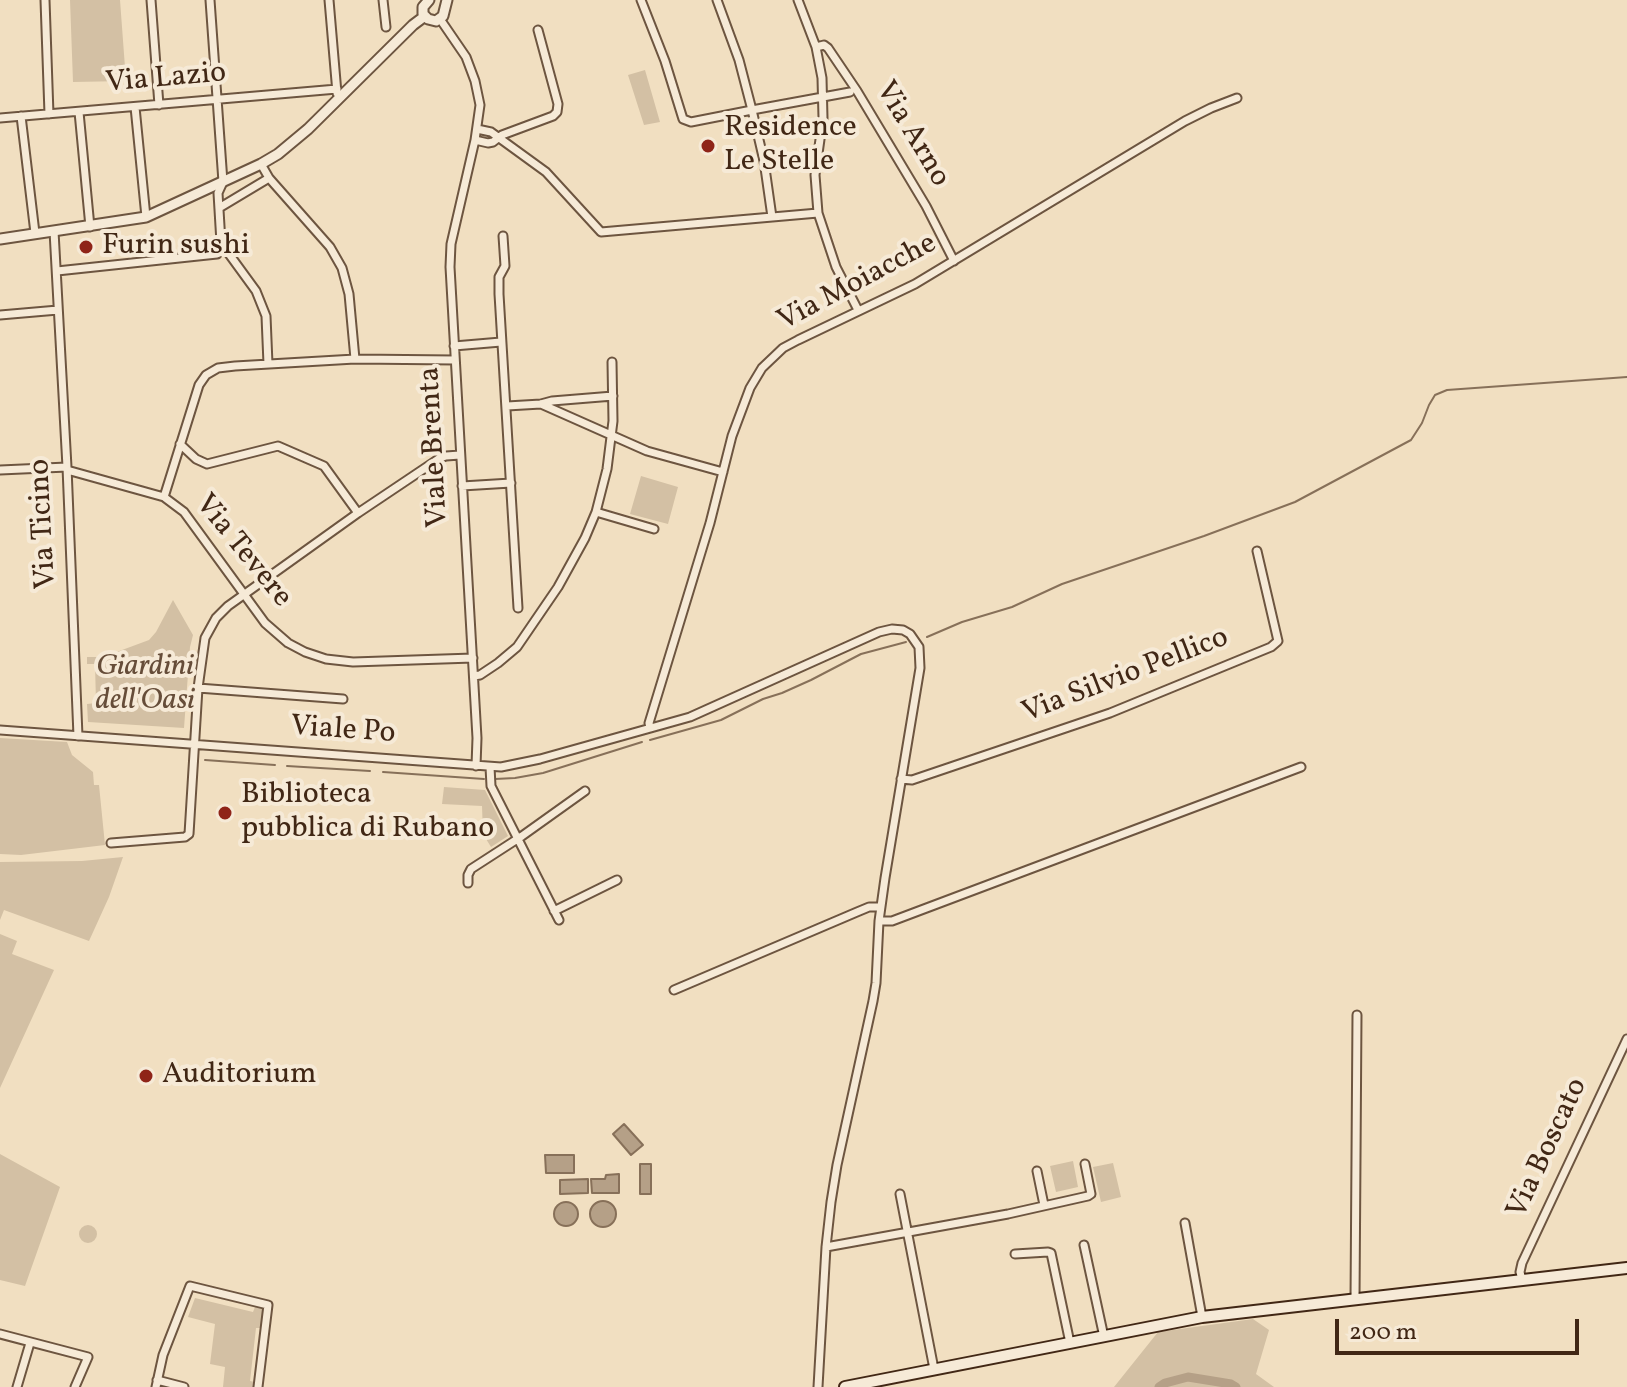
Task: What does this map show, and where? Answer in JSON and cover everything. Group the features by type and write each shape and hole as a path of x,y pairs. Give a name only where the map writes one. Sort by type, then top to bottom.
{"main road":[{"path":"845,1387 1202,1317 1627,1268"}],"street":[{"path":"45,0 49,114"},
{"path":"151,0 159,105"},
{"path":"57,271 217,254 221,243 218,193 223,182 210,0"},
{"path":"329,0 337,94"},
{"path":"383,0 386,27"},
{"path":"429,0 423,7 425,16 432,21 440,19 445,12 444,2"},
{"path":"641,0 685,120 691,122 850,92"},
{"path":"717,0 739,60 752,110 764,161 772,217"},
{"path":"798,0 816,47 822,78 823,118 815,175 818,213 836,267 858,310"},
{"path":"0,239 146,217 261,164 278,154 337,94 425,16"},
{"name":"Viale Brenta","path":"440,19 466,57 480,105 451,244 476,766"},
{"path":"475,140 493,142 557,112 558,104 538,30"},
{"name":"Via Arno","path":"816,47 824,45 828,48 857,91 926,206 954,261"},
{"name":"Via Lazio","path":"0,118 218,100 337,94"},
{"name":"Via Moiacche","path":"650,728 739,416 762,368 783,348 915,284 1185,121 1237,98"},
{"path":"135,107 146,217"},
{"path":"79,112 90,227"},
{"path":"21,116 35,233"},
{"path":"477,129 491,132 546,172 601,232 818,213"},
{"path":"261,164 269,178 330,247 342,268 349,294 355,359"},
{"path":"219,208 269,178"},
{"name":"Via Ticino","path":"54,231 78,736"},
{"path":"503,236 505,266 499,277 501,342 518,608"},
{"path":"221,243 256,291 266,316 268,364"},
{"path":"0,315 58,310"},
{"path":"454,346 501,342"},
{"path":"164,497 199,385 206,375 218,368 355,359 455,360"},
{"path":"474,676 498,663 517,647 558,587 585,538 596,512 607,469 612,436 612,362"},
{"path":"507,406 613,396"},
{"path":"541,404 647,451 723,472"},
{"path":"180,444 196,459 207,464 278,446 324,466 358,513"},
{"path":"111,843 185,837 189,834 198,688 206,634 216,618 243,595 440,458 460,455"},
{"name":"Via Tevere","path":"0,470 67,468 164,497 184,512 265,623 288,643 326,659 353,662 473,658"},
{"path":"462,486 511,483"},
{"path":"596,512 654,529"},
{"name":"Via Silvio Pellico","path":"901,779 912,780 1110,713 1271,647 1278,641 1257,551"},
{"path":"650,728 690,717 879,632 903,630 916,641 920,653 879,921 876,983 836,1173 826,1247 818,1387"},
{"path":"198,688 343,699"},
{"name":"Via Moiacche","path":"657,696 656,706 661,724"},
{"name":"Viale Po","path":"0,730 490,767 540,759 650,728"},
{"path":"490,767 491,786 559,920"},
{"path":"879,921 892,921 1301,767"},
{"path":"468,883 471,869 585,791"},
{"path":"554,911 617,880"},
{"path":"674,990 869,907 881,907"},
{"path":"1355,1299 1357,1015"},
{"name":"Via Boscato","path":"1522,1280 1522,1263 1627,1039"},
{"path":"826,1247 1008,1214 1091,1194 1085,1164"},
{"path":"1037,1171 1044,1205"},
{"path":"900,1194 934,1369"},
{"path":"1185,1223 1202,1317"},
{"path":"1084,1245 1104,1337"},
{"path":"1015,1254 1051,1253 1070,1343"},
{"path":"184,1387 157,1384 163,1355 190,1286 268,1305 258,1387"},
{"path":"0,1334 88,1357 75,1387"},
{"path":"17,1387 30,1343"}],"green space":[{"path":"70,0 120,0 126,81 73,82"},
{"path":"645,70 660,122 644,125 628,75"},
{"path":"641,476 678,487 668,524 630,514"},
{"name":"Giardini dell'Oasi","path":"173,600 193,635 184,728 88,722 87,704 96,703 95,664 87,664 87,657 102,657 149,640"},
{"path":"0,738 67,742 72,755 93,772 94,785 99,785 105,845 21,855 0,854"},
{"path":"444,787 485,790 508,836 491,847 483,834 482,806 442,804"},
{"path":"123,857 89,941 4,910 0,920 0,862"},
{"path":"0,934 17,941 12,954 54,970 0,1088"},
{"path":"0,1154 60,1187 25,1286 0,1280"},
{"path":"1073,1161 1078,1187 1056,1192 1050,1166"},
{"path":"1113,1163 1121,1197 1101,1202 1093,1167"},
{"path":"84,1225 92,1225 97,1234 95,1241 84,1243 79,1238 79,1230"},
{"path":"195,1298 253,1312 255,1307 264,1309 262,1328 256,1328 250,1381 255,1382 255,1387 223,1387 225,1367 210,1364 215,1324 188,1317"},
{"path":"1253,1319 1269,1330 1256,1374 1274,1387 1114,1387 1158,1332"}],"shaded area":[{"path":"624,1124 643,1145 631,1155 613,1134"},
{"path":"545,1155 574,1155 574,1173 546,1173"},
{"path":"640,1164 651,1164 651,1194 640,1194"},
{"path":"619,1174 619,1193 592,1193 591,1179 605,1179 606,1175"},
{"path":"588,1179 588,1193 560,1194 560,1180"},
{"path":"603,1201 612,1205 616,1214 612,1223 603,1227 594,1223 590,1214 594,1205"},
{"path":"566,1202 574,1206 578,1214 574,1222 566,1226 558,1222 554,1214 558,1206"}],"waterway":[{"path":"927,637 962,622 1012,607 1062,584 1295,502 1411,440 1435,395 1447,390 1627,377"},
{"path":"650,740 721,720 861,654 906,642"},
{"path":"495,779 543,773 642,742"},
{"path":"205,760 275,765"},
{"path":"287,766 370,771"},
{"path":"383,772 484,779"},
{"path":"1159,1387 1188,1377 1236,1387"}],"place":[{"name":"Residence Le Stelle","path":"708,146"},
{"name":"Furin sushi","path":"86,247"},
{"name":"Biblioteca pubblica di Rubano","path":"225,813"},
{"name":"Auditorium","path":"146,1076"}]}
